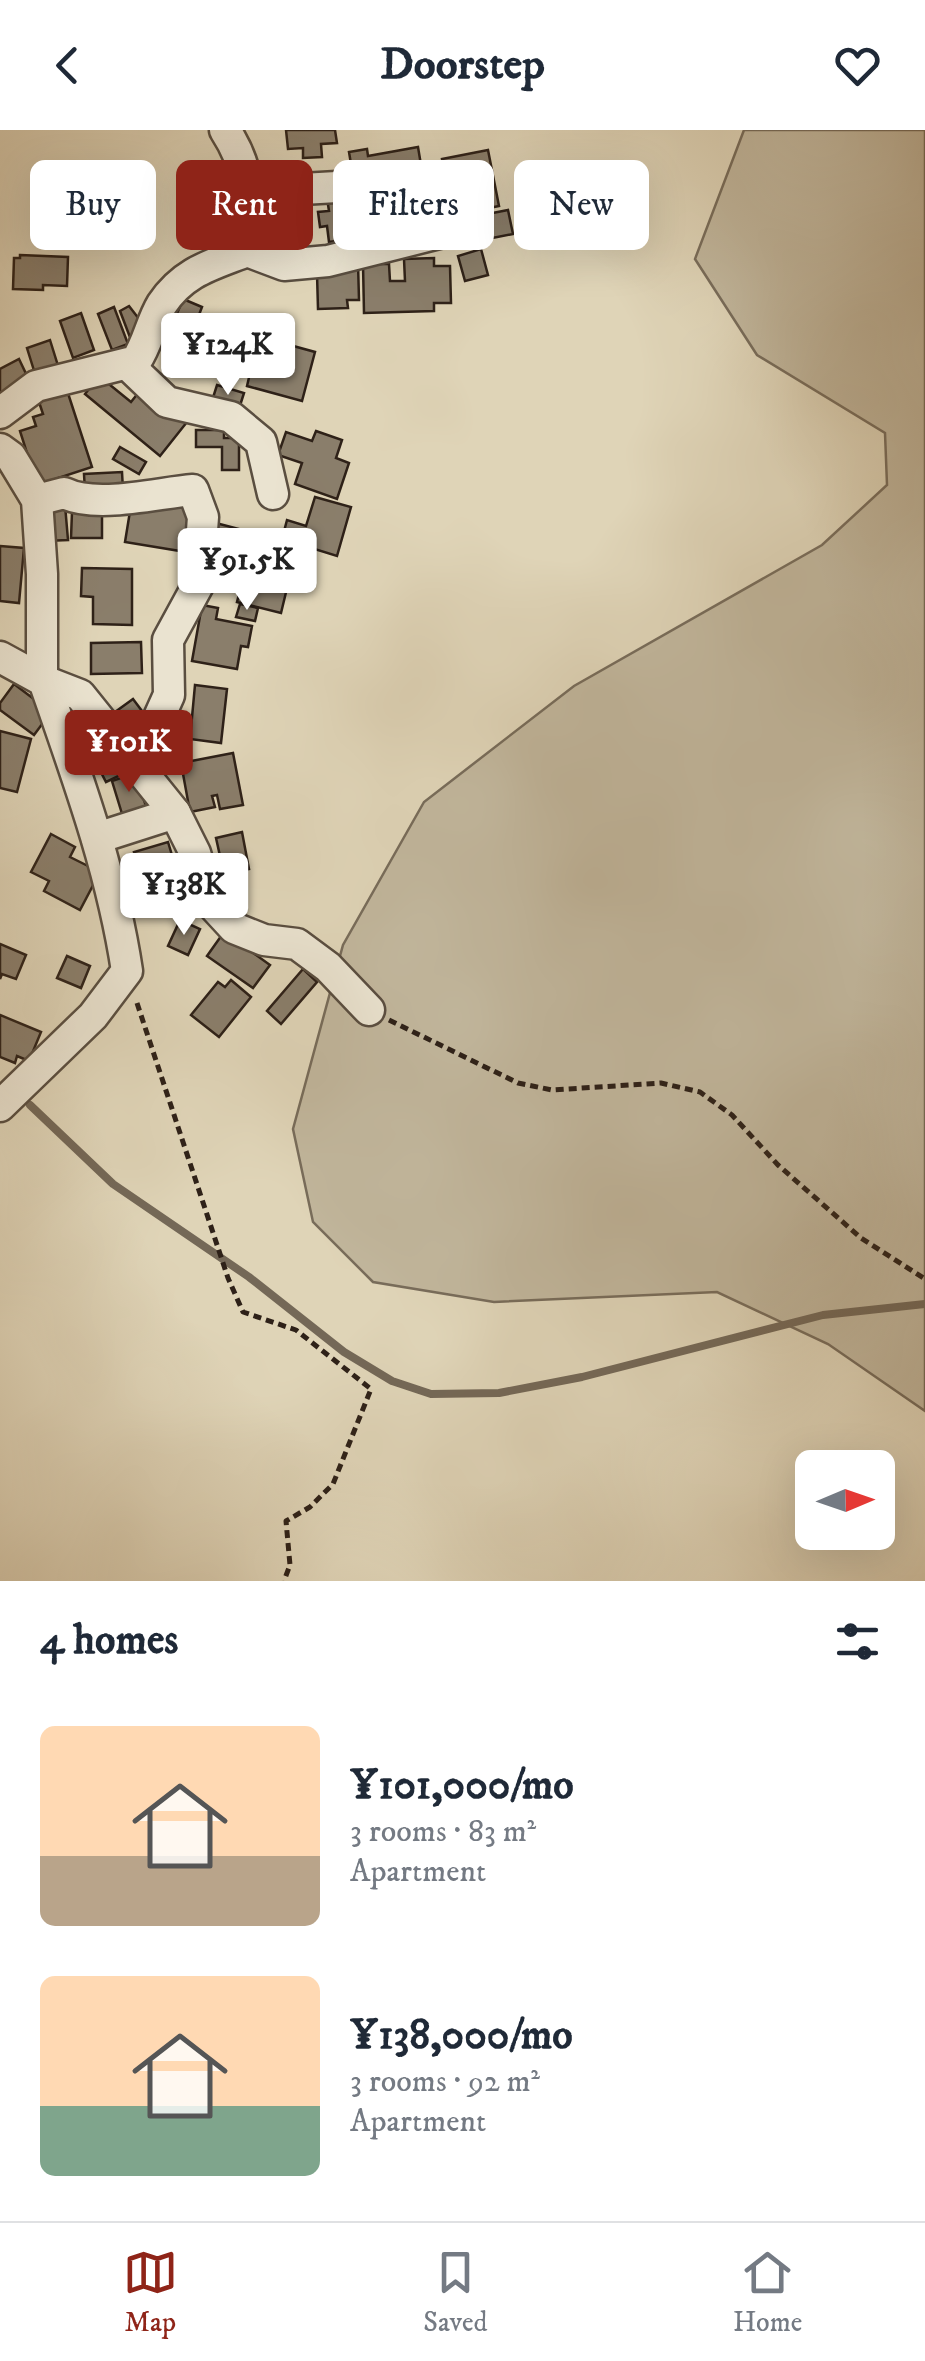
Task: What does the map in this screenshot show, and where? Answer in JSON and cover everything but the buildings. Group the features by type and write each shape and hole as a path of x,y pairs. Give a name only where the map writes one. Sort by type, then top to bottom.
{"street":[{"path":"225,130 239,160"},
{"path":"0,412 36,386 136,361 161,306 187,275 247,251 284,265 328,261 372,250"},
{"path":"127,364 167,402 231,417 261,442 274,494"},
{"path":"0,449 11,456 37,500 43,680 97,838 120,926 127,972 93,1016 0,1106"},
{"path":"37,500 64,493 77,500 99,502 193,490 203,517 198,585 168,640 169,695 147,744 143,772"},
{"path":"0,657 80,695 175,813 195,853 210,902 234,928 264,940 297,944 328,967 369,1010"},
{"path":"97,838 175,813"}],"path":[{"path":"127,972 228,1278 243,1312 296,1330 372,1389 333,1484 310,1507 286,1521 290,1564 284,1581"},
{"path":"369,1010 518,1082 552,1090 661,1083 700,1092 732,1116 778,1166 860,1238 925,1279"}],"shaded area":[{"path":"744,130 925,130 925,1411 828,1344 717,1292 494,1302 373,1282 313,1222 293,1129 343,945 424,802 574,686 822,545 887,485 885,433 757,355 695,259"}],"waterway":[{"path":"30,1105 113,1184 249,1277 344,1352 392,1381 431,1394 499,1393 582,1377 823,1315 925,1304"}]}
